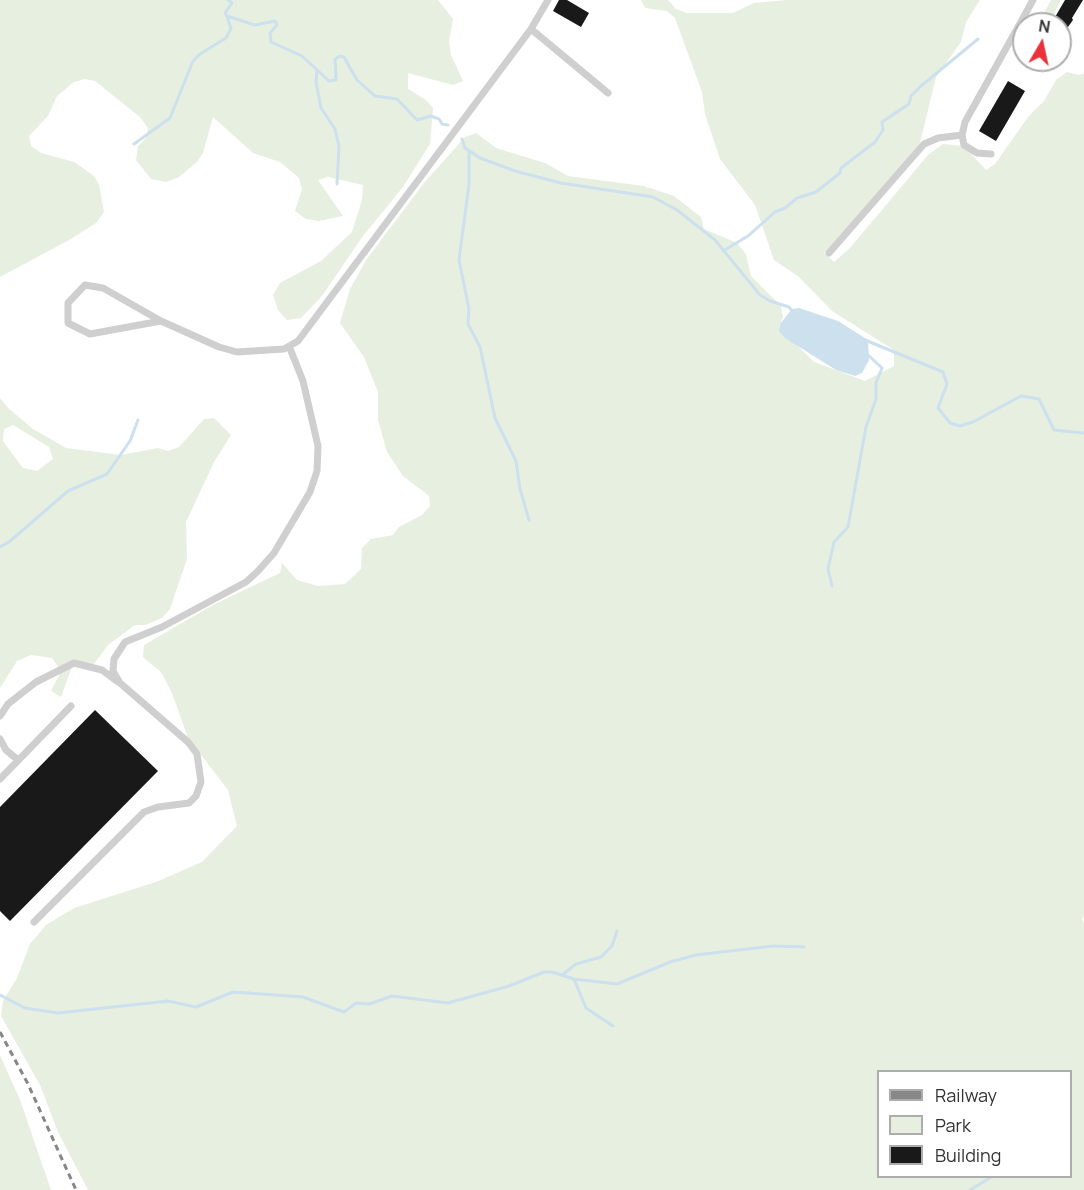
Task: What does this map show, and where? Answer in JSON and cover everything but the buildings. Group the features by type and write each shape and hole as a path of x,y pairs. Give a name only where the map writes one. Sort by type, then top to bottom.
{"lane":[{"path":"160,321 90,334 68,323 68,303 86,285 103,288 160,321 219,347 237,352 266,352 289,346 298,341 315,322 347,273 531,29 548,0"},
{"path":"991,154 970,150 964,145 962,135 965,122 1033,0"},
{"path":"531,29 608,93"},
{"path":"829,253 924,144 938,138 962,135"},
{"path":"120,683 113,671 114,658 125,642 162,627 246,582 274,553 310,492 317,471 318,446 303,381 289,346"},
{"path":"0,716 8,704 36,682 74,663 102,670 120,683 188,742 197,754 201,782 196,796 189,803 158,807 144,812 131,822 34,922"},
{"path":"0,779 71,706"},
{"path":"0,739 6,750 18,760"}],"green space":[{"path":"0,0 438,0 453,19 449,41 451,55 463,81 453,85 408,73 408,89 426,100 433,108 430,144 403,187 363,236 322,296 301,318 287,320 278,310 273,295 280,283 321,261 352,232 362,200 363,185 328,177 318,180 343,216 319,221 306,219 295,211 302,189 299,178 280,162 253,153 213,117 203,153 197,162 179,177 166,182 151,179 136,160 138,146 146,138 148,128 140,117 95,81 85,79 74,82 57,96 48,116 29,136 31,146 41,153 74,162 93,175 99,184 104,212 96,223 71,239 0,277"},
{"path":"641,0 668,0 676,9 687,13 733,13 754,3 786,0 980,0 966,22 961,42 936,77 920,143 833,248 824,253 834,262 850,248 928,155 943,144 964,146 986,170 995,164 1028,117 1044,101 1056,80 1067,72 1079,75 1084,73 1084,916 1082,919 1084,923 1084,1190 88,1190 58,1132 40,1085 1,1016 3,1001 17,978 30,944 46,925 74,908 156,882 202,862 237,826 228,790 188,738 172,693 161,672 143,657 144,645 213,605 280,573 282,563 297,580 318,586 345,584 361,569 362,548 371,539 393,535 399,527 422,515 430,506 429,496 403,476 387,452 378,420 378,392 364,357 340,323 350,289 366,260 424,183 465,137 476,133 496,148 545,163 568,176 644,186 674,196 701,217 704,229 737,243 746,254 751,276 781,306 783,317 779,327 814,362 865,381 894,366 894,350 832,311 799,277 774,260 755,205 720,159 705,114 702,92 675,18 667,11 645,8"},
{"path":"1051,0 1061,0 1055,12 1044,12"},
{"path":"0,398 8,408 33,429 66,448 121,455 158,448 168,451 179,447 204,419 214,418 231,435 214,462 186,522 187,559 170,609 162,618 145,625 135,625 108,645 94,664 72,667 61,697 51,691 61,671 52,658 31,655 17,661 0,688","holes":["13,425 49,447 53,459 37,471 23,468 3,441 4,429"]},
{"path":"0,1055 20,1100 51,1190 0,1190"}],"water":[{"path":"799,308 838,321 868,340 869,360 862,373 855,376 836,370 785,338 779,331 780,324 792,309"}],"waterway":[{"path":"227,16 225,13 232,3 228,0"},
{"path":"227,16 255,25 275,21 277,25 270,33 271,42 302,56 329,81 336,80 335,59 340,56 344,57 357,80 375,96 397,99 417,120 431,116 439,119 442,124 448,125"},
{"path":"134,144 170,118 193,61 226,38 231,29 227,16"},
{"path":"723,251 748,236 775,212 785,208 797,198 816,192 840,173 841,168 875,142 883,130 882,122 909,104 911,96 921,86 978,39"},
{"path":"317,71 316,82 321,108 335,129 339,146 337,184"},
{"path":"462,139 465,148 480,158 515,171 561,183 653,197 677,210 715,240 760,295 789,307 792,311"},
{"path":"469,151 469,184 459,260 469,309 468,324 480,347 495,418 516,461 520,489 529,520"},
{"path":"865,340 943,372 947,384 938,408 950,423 960,426 973,422 1021,396 1039,399 1054,430 1084,433"},
{"path":"832,586 828,569 834,542 848,527 866,427 876,399 876,383 882,368 867,354"},
{"path":"0,547 9,542 68,491 107,474 130,441 138,420"},
{"path":"562,975 576,964 601,957 612,946 617,931"},
{"path":"0,995 25,1008 58,1013 168,1001 196,1007 233,992 303,997 344,1012 356,1003 369,1004 392,996 448,1003 509,986 544,972 552,972 574,979 617,984 670,962 696,955 773,946 804,947"},
{"path":"574,979 586,1008 613,1026"},
{"path":"970,1190 990,1178"}],"railway":[{"path":"0,1032 28,1084 76,1190"}]}
